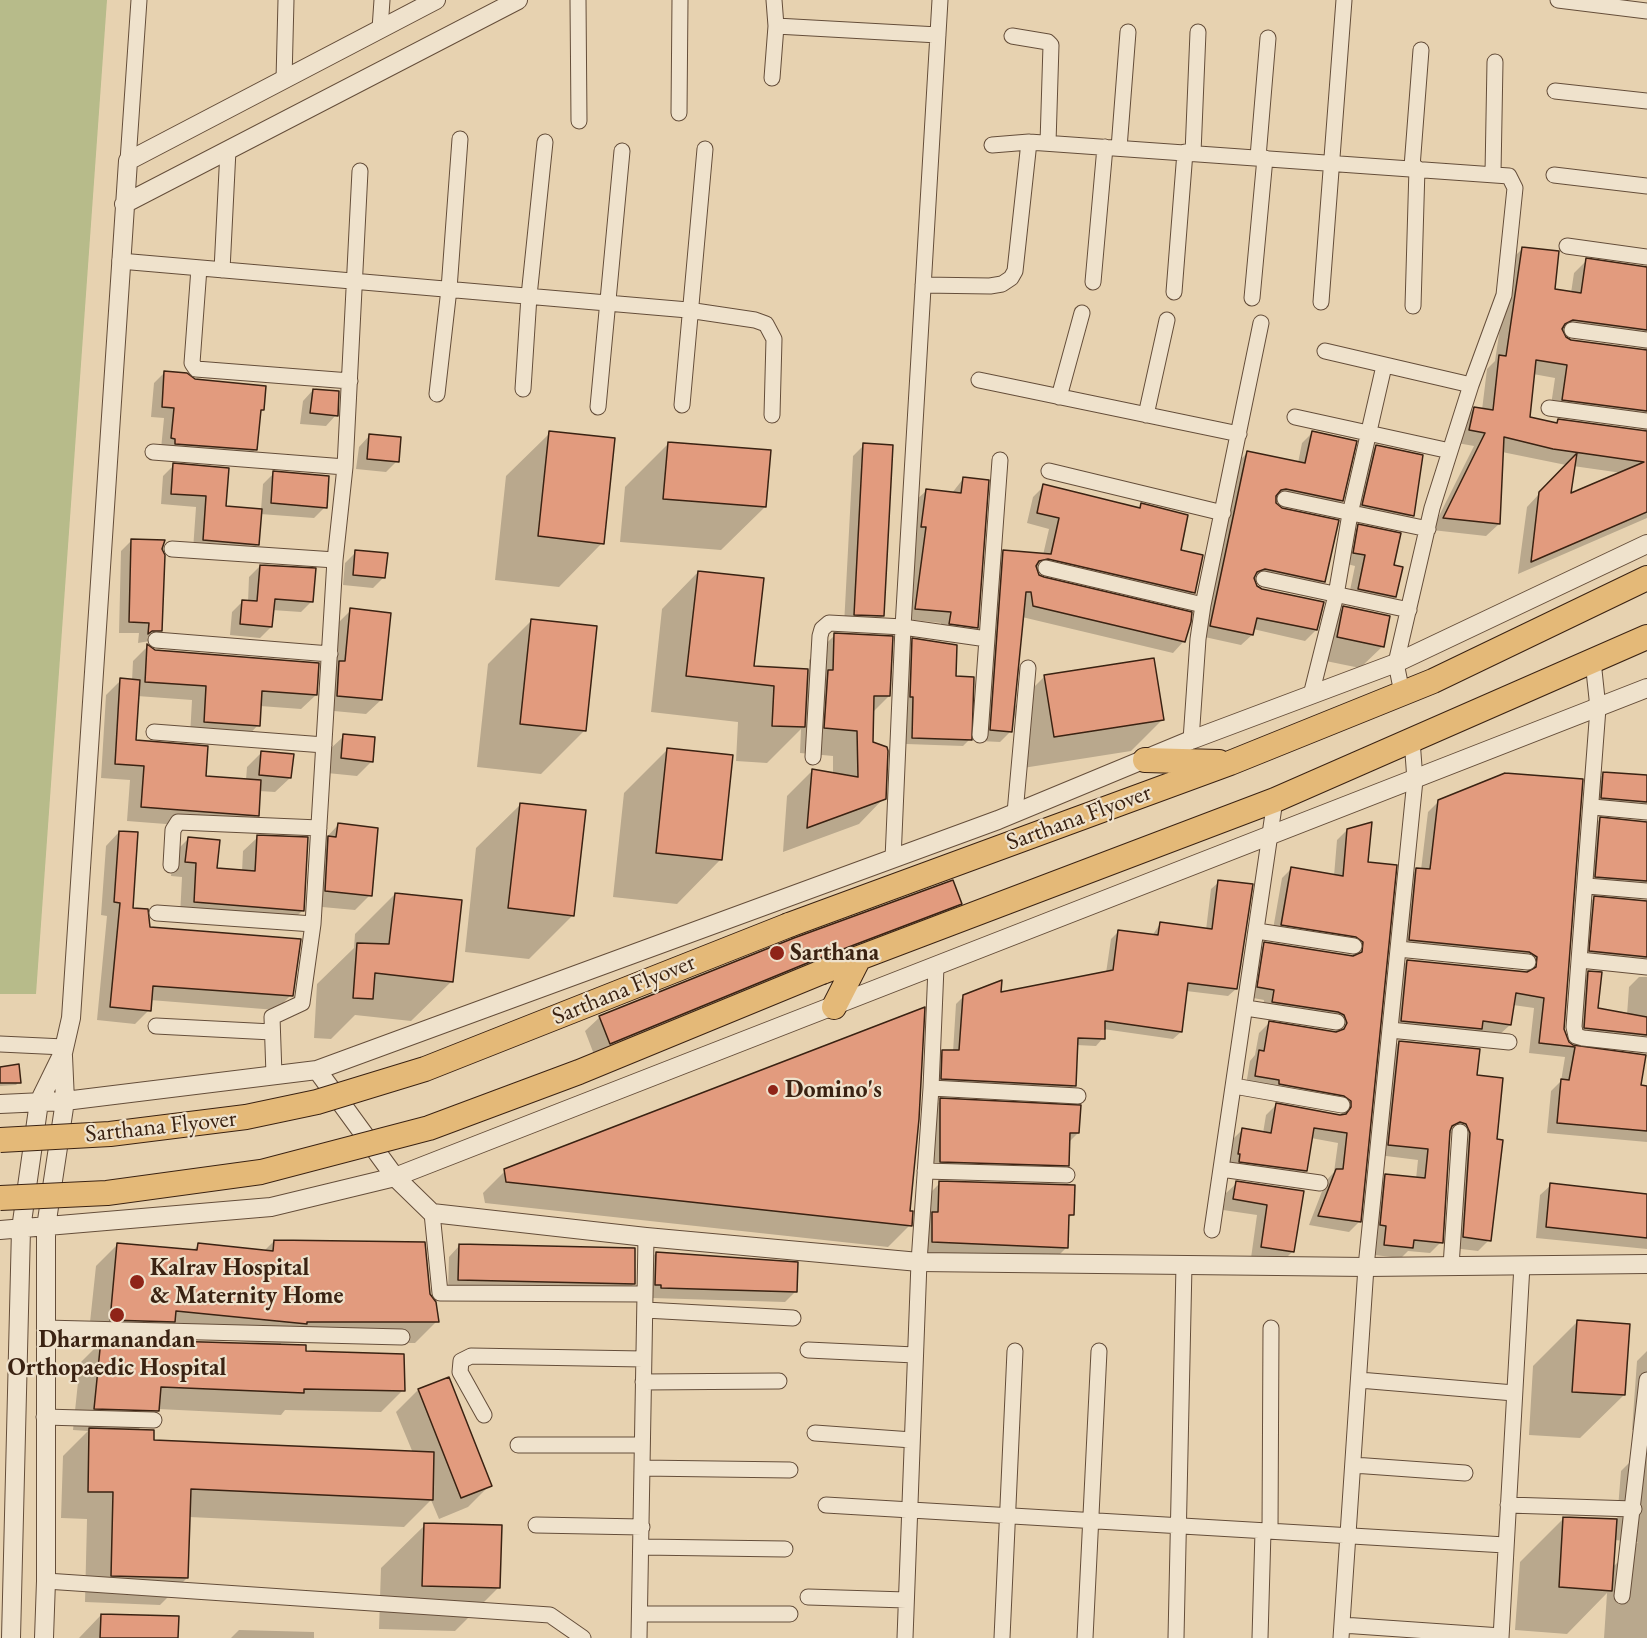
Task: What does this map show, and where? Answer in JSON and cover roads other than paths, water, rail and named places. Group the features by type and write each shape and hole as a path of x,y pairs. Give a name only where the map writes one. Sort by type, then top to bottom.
{"main road":[{"name":"Sarthana Flyover","path":"0,1140 110,1134 246,1117 317,1102 425,1069 789,925 1230,763 1402,693 1647,578"},
{"path":"0,1198 107,1193 261,1172 429,1128 579,1072 822,972 1275,800 1647,637"},
{"path":"1145,760 1230,763"},
{"path":"834,1007 859,958"}],"street":[{"path":"11,1638 21,1229 39,1102 64,1050 71,1018 139,0"},
{"path":"284,80 286,0"},
{"path":"380,29 382,0"},
{"path":"128,161 436,0"},
{"path":"578,0 579,121"},
{"path":"679,112 680,0"},
{"path":"772,78 776,26 774,0"},
{"path":"893,859 903,627 940,0"},
{"path":"1322,302 1330,162 1344,0"},
{"path":"1558,0 1591,2 1647,11"},
{"path":"124,204 507,3"},
{"path":"776,26 938,35"},
{"path":"1093,282 1128,32"},
{"path":"1174,292 1189,153 1198,32"},
{"path":"1012,36 1048,42 1051,45 1048,143"},
{"path":"1252,298 1268,38"},
{"path":"1413,306 1414,168 1420,50"},
{"path":"1493,173 1496,62"},
{"path":"1555,91 1647,101"},
{"path":"437,394 449,289 460,139"},
{"path":"523,389 529,296 545,142"},
{"path":"922,285 990,286 1002,284 1011,278 1015,270 1029,142"},
{"path":"992,145 1048,143 1493,173 1509,176 1515,188 1504,295 1471,385 1428,530 1396,663 1402,693"},
{"path":"682,405 688,310 705,149"},
{"path":"222,270 228,150"},
{"path":"598,407 622,152"},
{"path":"274,1075 274,1014 298,1007 302,1003 312,924 335,560 345,467 360,171"},
{"path":"1554,175 1647,186"},
{"path":"1568,246 1647,257"},
{"path":"120,261 688,310 755,320 766,324 774,339 772,416"},
{"path":"200,268 192,363 196,369 350,381"},
{"path":"1059,397 1082,313"},
{"path":"1146,415 1167,320"},
{"path":"1191,740 1197,650 1203,605 1262,323"},
{"path":"1572,330 1647,340"},
{"path":"1325,351 1471,385"},
{"path":"1311,695 1336,595 1350,513 1384,366"},
{"path":"979,380 1239,434"},
{"path":"1549,408 1647,422"},
{"path":"1295,417 1450,451"},
{"path":"153,452 345,467"},
{"path":"980,735 1000,460"},
{"path":"1049,471 1223,513"},
{"path":"1286,499 1428,530"},
{"path":"0,1104 65,1101 317,1070 1015,813 1191,740 1396,663 1647,544"},
{"path":"172,549 335,560"},
{"path":"1046,568 1203,605"},
{"path":"1264,579 1409,610"},
{"path":"813,757 822,629 829,623 903,627 987,639"},
{"path":"156,640 330,654"},
{"path":"1593,661 1598,708 1593,807 1574,1027 1576,1035 1647,1045"},
{"path":"1015,813 1028,668"},
{"path":"0,1230 272,1207 395,1177 1647,688"},
{"path":"154,732 324,745"},
{"path":"1412,740 1415,780 1366,1267 1342,1632 1501,1637 1522,1265"},
{"path":"1212,1230 1272,836 1275,800"},
{"path":"1593,807 1647,812"},
{"path":"171,865 173,830 178,822 319,828"},
{"path":"1587,886 1647,891"},
{"path":"157,913 312,924"},
{"path":"1257,931 1354,946"},
{"path":"1398,949 1528,962"},
{"path":"1580,960 1647,967"},
{"path":"905,1638 919,1262 931,1088 936,967"},
{"path":"1246,1008 1337,1022"},
{"path":"156,1026 273,1032"},
{"path":"1390,1030 1509,1042"},
{"path":"0,1044 64,1050"},
{"path":"44,1638 46,1227 65,1101 64,1050"},
{"path":"317,1070 395,1177 432,1213 646,1237 919,1262 1366,1267 1647,1264"},
{"path":"1234,1086 1342,1105"},
{"path":"931,1088 1078,1096"},
{"path":"1451,1266 1460,1132"},
{"path":"1221,1169 1320,1183"},
{"path":"925,1171 1067,1175"},
{"path":"432,1213 440,1293 644,1294"},
{"path":"639,1638 646,1237"},
{"path":"1176,1638 1184,1265"},
{"path":"645,1310 794,1318"},
{"path":"45,1328 402,1337"},
{"path":"1260,1638 1266,1531 1271,1328"},
{"path":"808,1350 915,1355"},
{"path":"1002,1638 1015,1351"},
{"path":"1085,1638 1099,1351"},
{"path":"484,1415 460,1372 461,1361 471,1356 643,1359"},
{"path":"1359,1380 1514,1393"},
{"path":"1622,1596 1634,1509 1647,1380"},
{"path":"643,1382 779,1381"},
{"path":"44,1417 154,1420"},
{"path":"815,1433 912,1440"},
{"path":"518,1445 641,1445"},
{"path":"1353,1465 1465,1473"},
{"path":"642,1468 790,1470"},
{"path":"826,1505 1505,1545"},
{"path":"1508,1505 1634,1509"},
{"path":"536,1525 642,1527"},
{"path":"642,1547 785,1549"},
{"path":"46,1581 550,1615 583,1638"},
{"path":"808,1597 906,1600"},
{"path":"639,1614 790,1614"}],"place":[{"name":"Sarthana","path":"777,953"},
{"name":"Domino's","path":"773,1090"},
{"name":"Kalrav Hospital & Maternity Home","path":"137,1282"},
{"name":"Dharmanandan Orthopaedic Hospital","path":"117,1315"}]}
